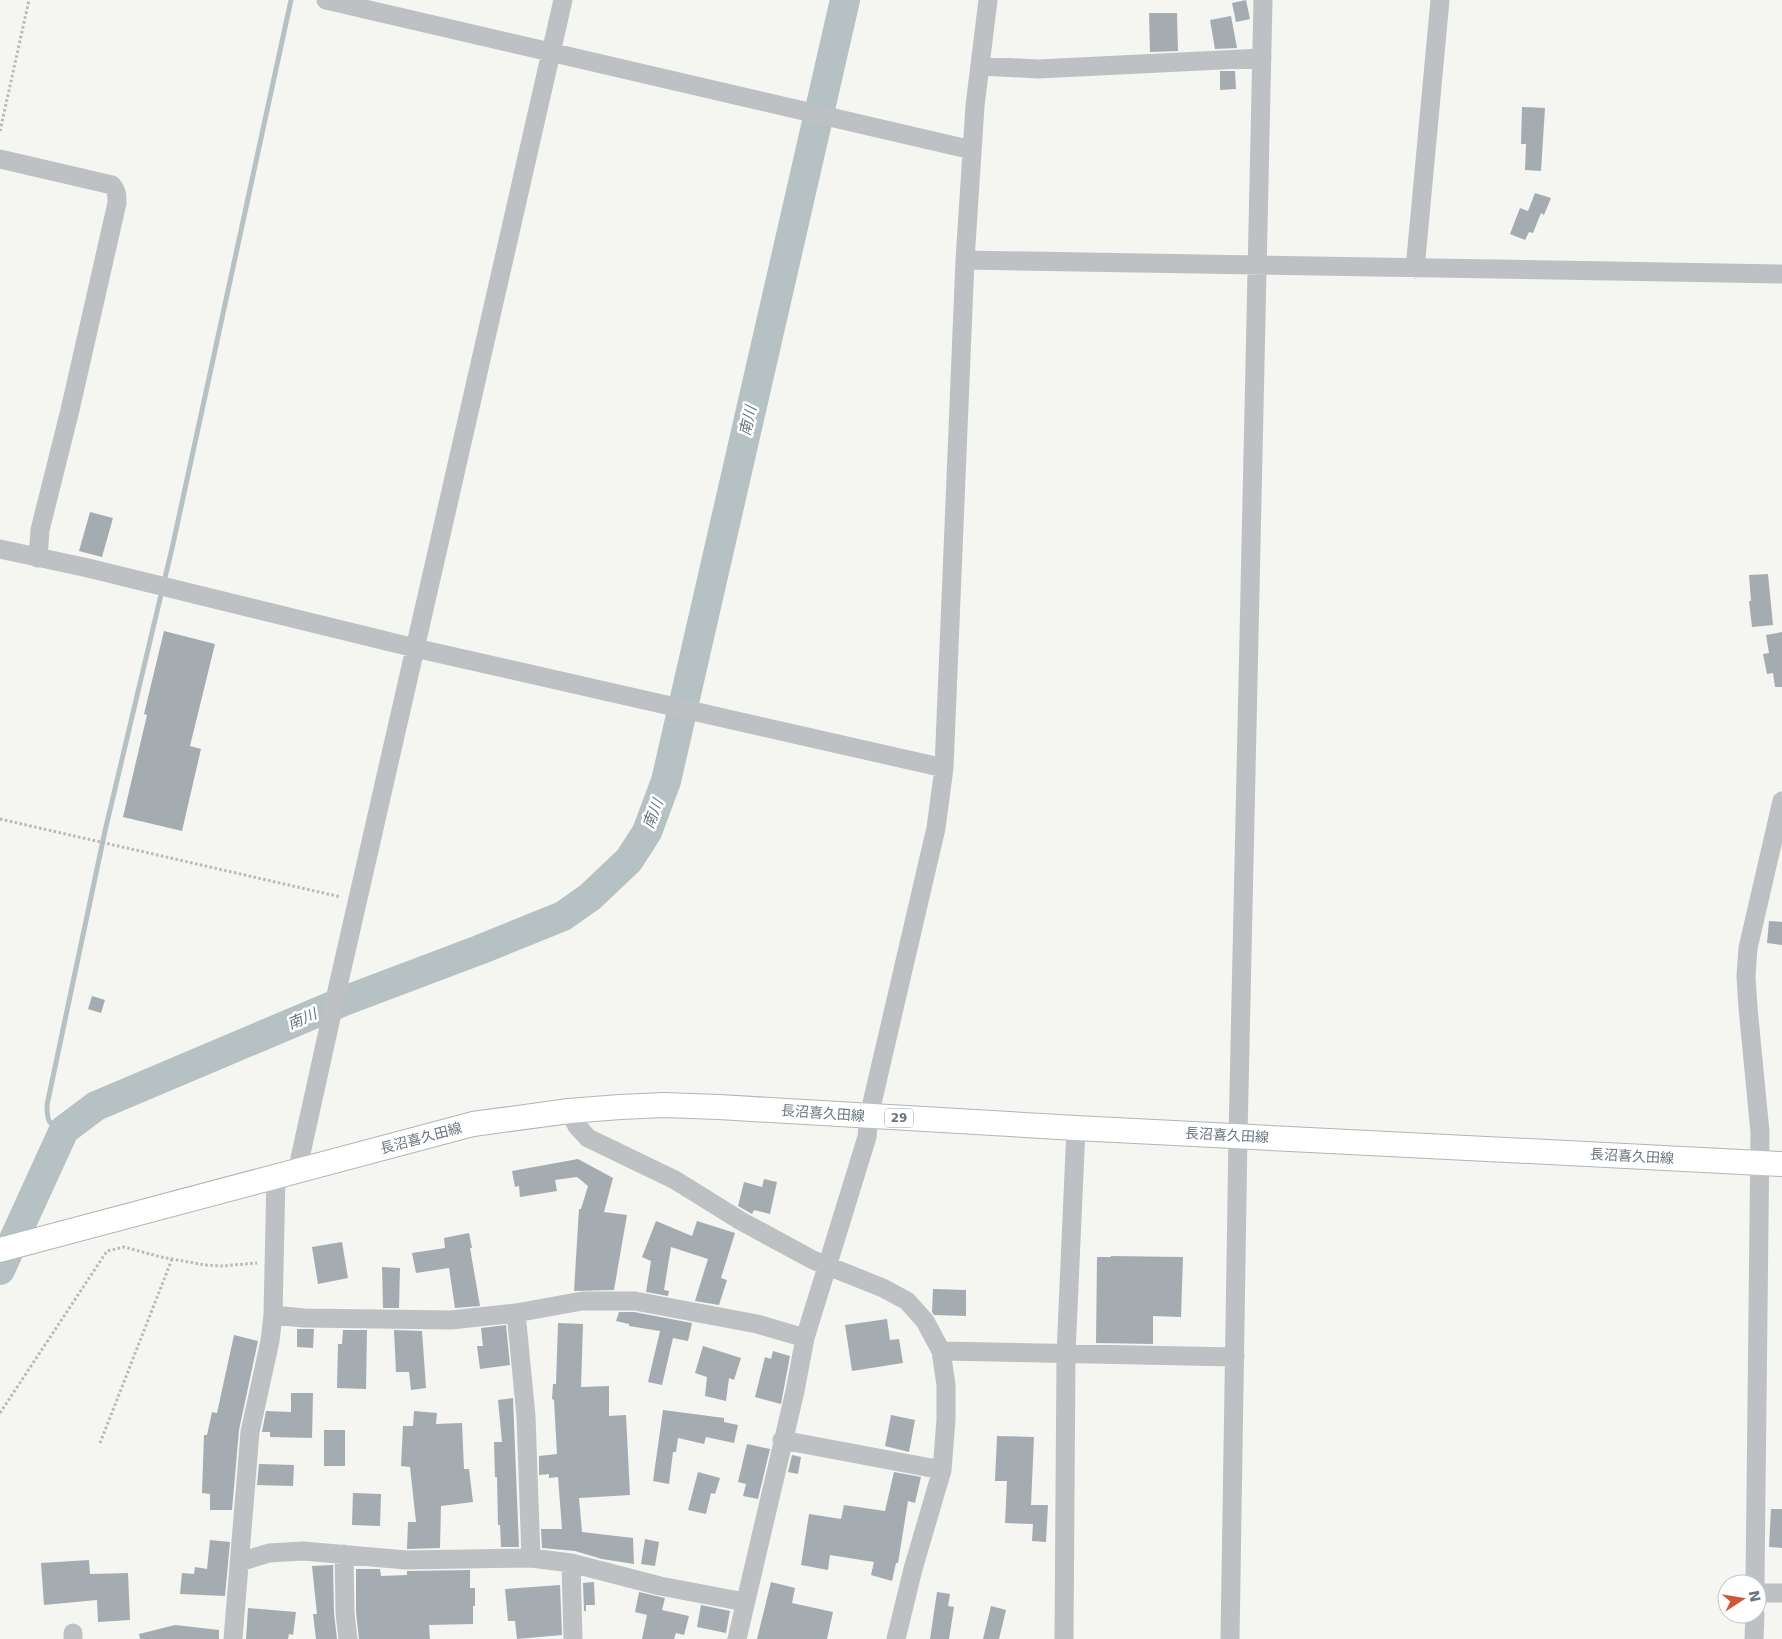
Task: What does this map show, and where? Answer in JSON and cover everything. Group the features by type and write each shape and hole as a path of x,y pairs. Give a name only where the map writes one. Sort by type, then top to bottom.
{"main road":[{"name":"長沼喜久田線","path":"0,1250 473,1124 620,1107 719,1107 1076,1128 1771,1163"}],"street":[{"path":"326,0 972,150"},
{"path":"301,1170 300,1158 336,995 563,0"},
{"path":"737,1639 795,1391 805,1338 867,1136 869,1116 936,828 944,768 965,260 972,150 988,0"},
{"path":"1230,1639 1238,1136 1263,0"},
{"path":"1414,269 1440,0"},
{"path":"980,66 1038,68 1262,58"},
{"path":"0,159 112,185 117,197 96,296 40,530 38,558"},
{"path":"965,260 1782,274"},
{"path":"0,549 88,568 415,648 944,768"},
{"path":"1755,1574 1771,1163 1760,1132 1746,976 1748,948 1782,800"},
{"path":"569,1112 577,1126 588,1138 675,1180 741,1221 828,1267 883,1288 907,1301 925,1321 941,1351 946,1385 946,1420 942,1470 913,1570 896,1639"},
{"path":"1064,1639 1066,1354 1076,1128"},
{"path":"233,1639 250,1432 270,1341 273,1315 276,1176"},
{"path":"273,1315 304,1318 451,1320 516,1313 582,1301 635,1301 757,1324 805,1338"},
{"path":"516,1313 526,1416 531,1558"},
{"path":"941,1351 1235,1357"},
{"path":"782,1440 942,1470"},
{"path":"240,1562 268,1553 303,1551 406,1560 531,1558 571,1563 660,1586 745,1602"},
{"path":"344,1554 345,1613 348,1639"},
{"path":"571,1563 573,1639"},
{"path":"1767,1593 1782,1593"},
{"path":"1754,1624 1754,1639"}],"path":[{"path":"0,131 29,0"},
{"path":"0,818 344,897 358,904"},
{"path":"0,1413 107,1252 124,1247 172,1259 221,1266 275,1261"},
{"path":"100,1443 172,1259"}],"building":[{"path":"1246,0 1250,19 1236,22 1232,3"},
{"path":"1149,13 1177,13 1178,51 1150,52"},
{"path":"1231,16 1237,48 1215,49 1210,20"},
{"path":"1220,71 1235,71 1236,89 1220,90"},
{"path":"1522,107 1545,108 1541,171 1525,170 1526,144 1521,144"},
{"path":"1535,193 1551,198 1544,215 1541,213 1533,233 1529,232 1525,240 1510,234 1520,208 1528,211"},
{"path":"90,512 113,518 102,557 79,551"},
{"path":"1768,574 1773,625 1752,627 1749,575"},
{"path":"164,631 215,644 190,746 201,749 182,831 123,817 147,715 144,714"},
{"path":"1782,632 1782,687 1775,687 1773,673 1767,674 1763,654 1769,653 1766,635"},
{"path":"1769,921 1782,922 1782,945 1767,943"},
{"path":"92,996 105,1000 101,1013 88,1009"},
{"path":"578,1159 613,1178 604,1212 627,1215 614,1290 574,1291 579,1209 581,1209 588,1186 577,1177 555,1180 557,1191 520,1197 519,1186 515,1187 512,1171"},
{"path":"764,1179 777,1182 770,1214 754,1210 752,1214 738,1206 744,1182 762,1187"},
{"path":"656,1221 692,1236 697,1221 735,1233 721,1278 727,1280 719,1305 695,1301 708,1259 671,1247 664,1290 669,1291 668,1296 646,1292 651,1261 642,1257"},
{"path":"469,1233 480,1306 455,1308 449,1268 416,1273 412,1253 445,1248 444,1238"},
{"path":"342,1242 348,1278 318,1284 312,1247"},
{"path":"1097,1257 1183,1257 1181,1317 1153,1316 1153,1344 1096,1343"},
{"path":"382,1267 400,1268 399,1308 383,1308"},
{"path":"933,1289 966,1290 966,1316 934,1315 932,1312"},
{"path":"619,1312 634,1312 692,1323 688,1341 673,1338 662,1385 648,1382 660,1331 629,1326 629,1324 616,1321"},
{"path":"887,1319 890,1340 899,1339 903,1363 852,1371 845,1325"},
{"path":"558,1323 583,1324 581,1387 609,1386 609,1416 626,1415 630,1495 579,1498 582,1532 633,1538 634,1564 602,1559 575,1551 542,1548 541,1529 562,1529 558,1477 549,1478 549,1474 539,1475 539,1456 557,1454 554,1400 552,1399 553,1384 556,1384"},
{"path":"506,1325 510,1365 480,1369 477,1346 483,1346 481,1328"},
{"path":"297,1329 314,1329 313,1348 297,1347"},
{"path":"343,1330 367,1330 366,1389 337,1388 338,1344 342,1344"},
{"path":"394,1330 422,1331 426,1388 411,1390 409,1372 396,1372"},
{"path":"234,1335 258,1341 239,1430 232,1510 210,1510 210,1494 202,1493 204,1435 207,1435 212,1412 217,1413"},
{"path":"703,1346 741,1358 734,1380 729,1378 726,1401 705,1396 707,1377 695,1373"},
{"path":"773,1351 790,1356 781,1404 755,1397 765,1357 771,1359"},
{"path":"291,1393 313,1393 312,1438 270,1437 270,1432 262,1432 266,1411 291,1412"},
{"path":"513,1398 519,1547 501,1547 500,1525 498,1525 494,1442 502,1442 498,1400"},
{"path":"663,1410 724,1418 724,1422 738,1425 734,1443 706,1437 704,1444 678,1438 676,1452 673,1452 669,1484 653,1481"},
{"path":"414,1411 437,1413 436,1424 462,1423 464,1469 469,1469 473,1502 441,1506 440,1548 407,1549 408,1522 416,1522 410,1467 401,1466 403,1426 413,1426"},
{"path":"891,1415 915,1420 909,1452 885,1446"},
{"path":"324,1430 345,1430 345,1466 324,1466"},
{"path":"997,1436 1034,1437 1031,1505 1048,1505 1046,1542 1032,1541 1033,1524 1005,1523 1007,1481 995,1481"},
{"path":"747,1444 770,1449 758,1499 743,1496 746,1484 738,1482"},
{"path":"792,1455 801,1457 798,1474 788,1472"},
{"path":"259,1464 294,1465 293,1486 257,1485"},
{"path":"698,1472 720,1478 715,1494 711,1493 706,1514 688,1510"},
{"path":"894,1472 921,1477 915,1503 908,1501 898,1563 896,1563 892,1581 871,1575 874,1562 830,1555 828,1570 801,1565 809,1514 841,1519 844,1505 885,1511"},
{"path":"353,1493 381,1494 380,1526 352,1525"},
{"path":"1771,1509 1782,1509 1782,1548 1769,1547"},
{"path":"645,1539 659,1542 655,1566 641,1564"},
{"path":"210,1540 230,1542 225,1596 180,1594 182,1573 194,1574 195,1567 207,1569"},
{"path":"89,1560 90,1574 128,1573 130,1620 98,1622 97,1600 44,1605 41,1563"},
{"path":"333,1565 334,1613 337,1639 316,1639 313,1614 317,1614 312,1566"},
{"path":"356,1569 380,1569 381,1576 407,1575 407,1571 470,1570 470,1588 475,1588 473,1624 429,1625 430,1639 359,1639 356,1612"},
{"path":"594,1582 595,1605 586,1605 586,1611 584,1611 583,1583"},
{"path":"771,1582 795,1588 792,1603 833,1612 827,1639 757,1639"},
{"path":"560,1585 562,1635 517,1639 515,1621 508,1621 505,1589"},
{"path":"639,1592 665,1598 662,1610 689,1616 684,1635 676,1633 674,1639 642,1639 647,1615 635,1612"},
{"path":"937,1592 950,1594 948,1606 954,1607 949,1639 930,1639"},
{"path":"701,1605 730,1611 726,1633 697,1627"},
{"path":"991,1606 1006,1610 999,1639 983,1639"},
{"path":"248,1608 296,1612 293,1635 289,1634 288,1639 246,1639"},
{"path":"175,1625 219,1630 219,1639 140,1639 139,1634"}],"waterway":[{"path":"64,1130 50,1122 47,1115 47,1105 105,831 173,544 291,0"},
{"name":"南川","path":"0,1270 64,1130 96,1106 344,1001 563,916 590,897 629,860 647,832 666,781 845,0"}]}
